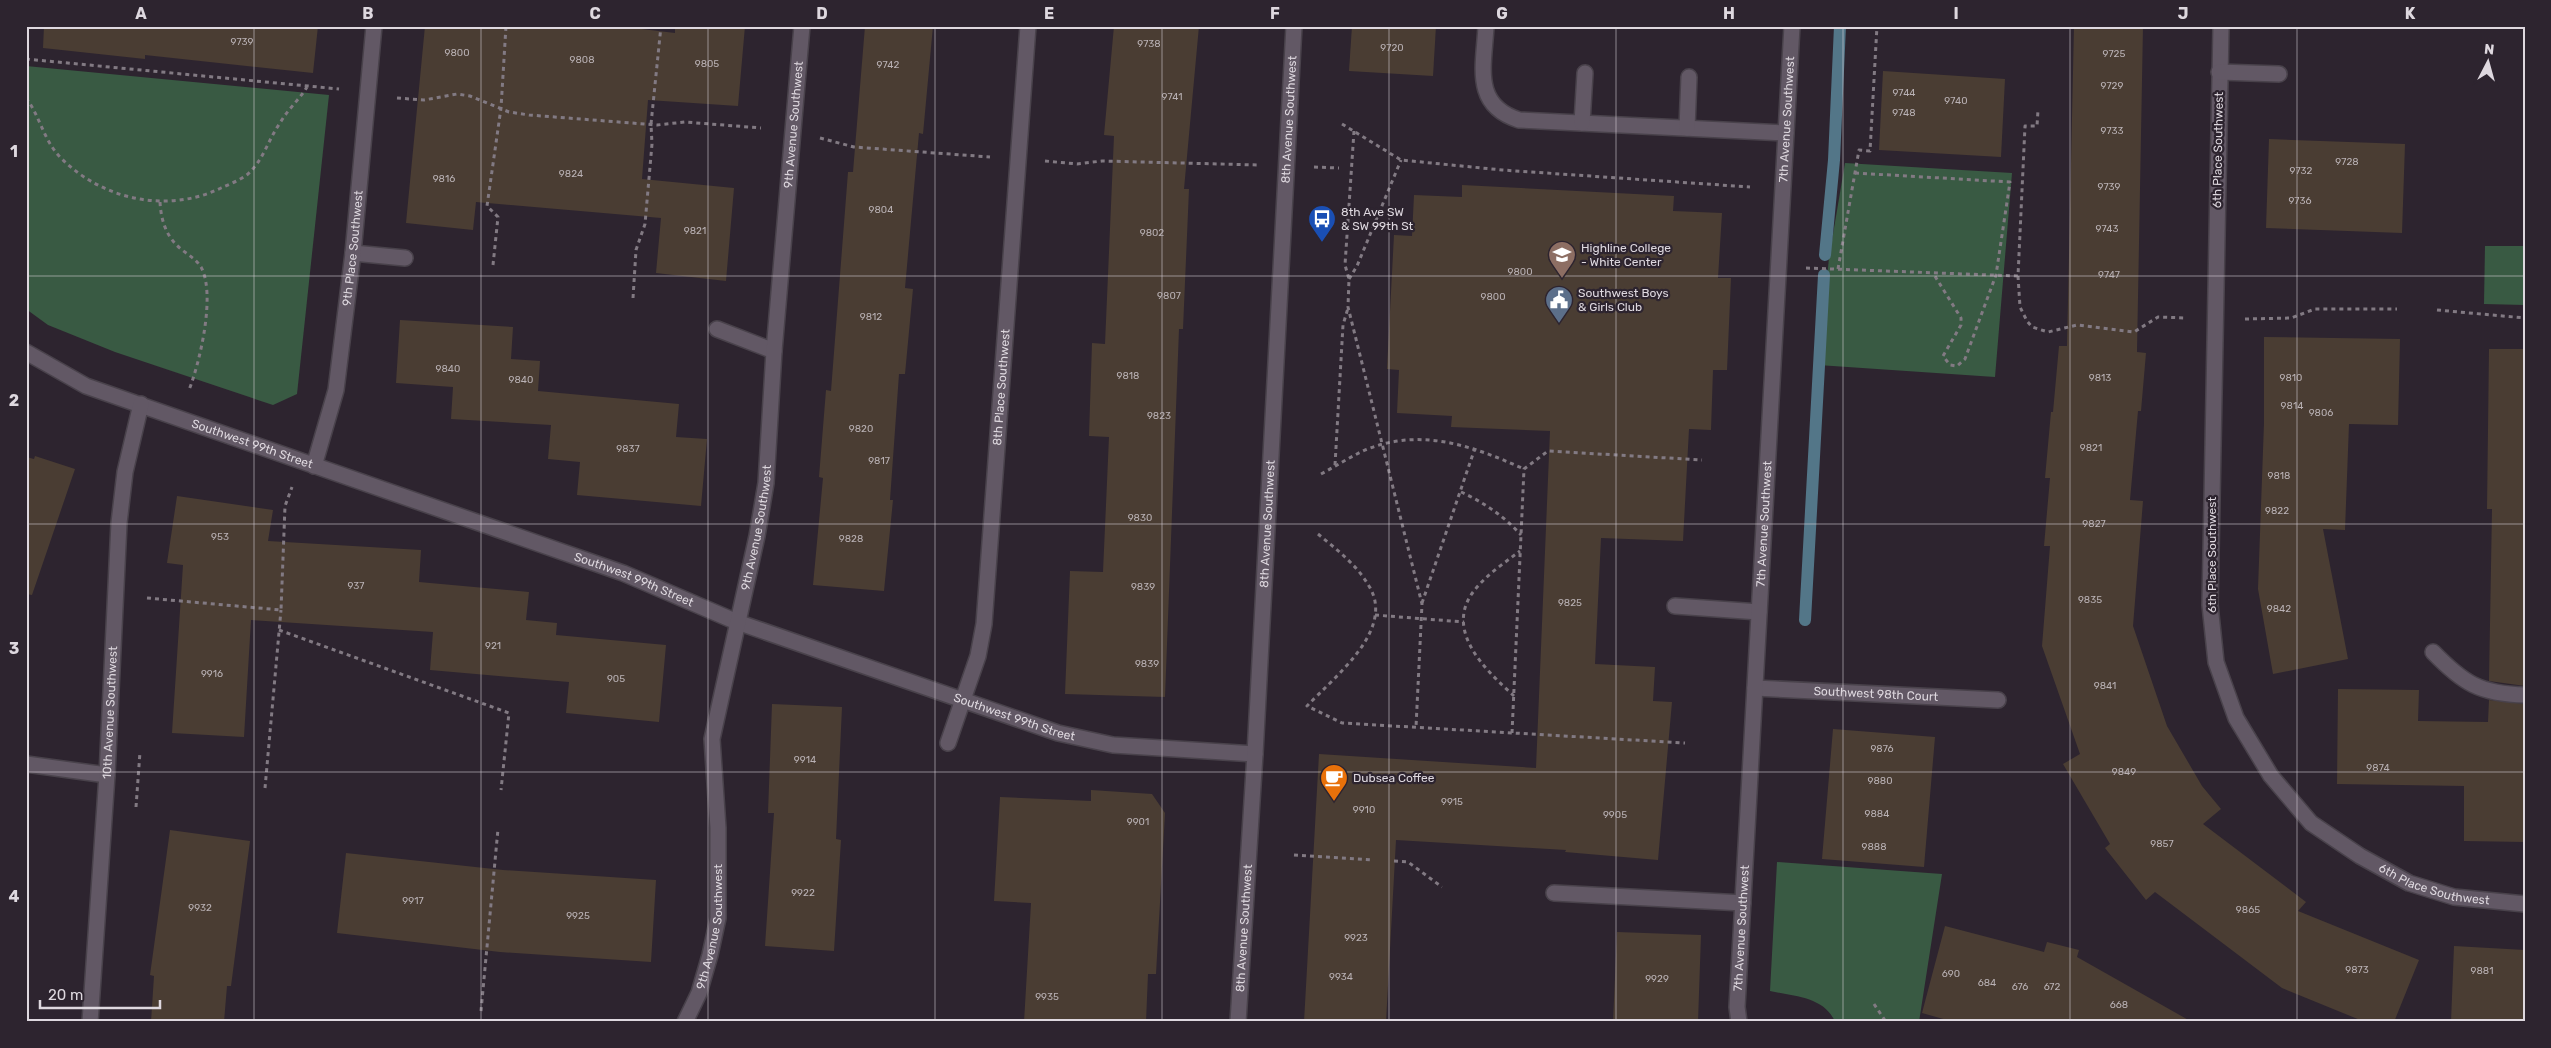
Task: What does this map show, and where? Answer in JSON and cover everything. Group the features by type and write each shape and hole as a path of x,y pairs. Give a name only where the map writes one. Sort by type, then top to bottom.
{"street":[{"name":"9th Place Southwest","path":"314,466 336,390 353,254 374,26"},
{"name":"9th Avenue Southwest","path":"685,1022 699,993 718,918 718,828 712,740 757,536 766,483 774,351 802,26"},
{"name":"8th Place Southwest","path":"948,743 961,699 978,656 984,624 1028,26"},
{"name":"8th Avenue Southwest","path":"1238,1022 1256,754 1294,26"},
{"path":"1486,26 1484,86 1496,109 1507,116 1519,120 1786,133"},
{"name":"7th Avenue Southwest","path":"1739,1022 1737,1007 1792,26"},
{"name":"6th Place Southwest","path":"2221,26 2210,605 2216,662 2236,718 2271,776 2311,823 2360,856 2409,883 2454,897 2525,904"},
{"path":"2219,72 2279,74"},
{"path":"1582,123 1584,73"},
{"path":"1687,128 1689,77"},
{"path":"353,254 405,258"},
{"path":"717,329 774,351"},
{"name":"Southwest 99th Street","path":"26,352 86,386 623,573 737,622 1058,733 1113,746 1256,754"},
{"name":"10th Avenue Southwest","path":"90,1022 108,775 119,523 125,472 141,404"},
{"path":"1675,606 1759,612"},
{"path":"2432,652 2454,675 2481,690 2525,695"},
{"name":"Southwest 98th Court","path":"1754,688 1998,700"},
{"path":"26,764 108,775"},
{"path":"1554,893 1743,903"}],"path":[{"path":"493,265 498,217 487,206 501,108 506,26"},
{"path":"633,298 636,250 646,214 652,144 651,124 661,26"},
{"path":"1838,269 1859,150 1870,151 1877,26"},
{"path":"26,59 347,90"},
{"path":"26,98 43,134 60,156 81,175 106,189 133,198 160,202 186,200 211,193 246,175 264,155 278,124 307,86"},
{"path":"391,97 407,100 424,100 457,94 470,96 501,108 529,115 651,124 686,122 761,128"},
{"path":"2038,110 2037,126 2025,126 2018,276 2020,307 2027,321 2032,327 2048,332 2076,325 2134,332 2158,317 2188,318"},
{"path":"1342,124 1402,160 1502,170 1750,187"},
{"path":"1335,466 1343,325 1348,307 1349,279 1346,265 1354,131"},
{"path":"813,134 821,139 854,147 999,158"},
{"path":"1037,160 1077,164 1102,161 1259,165"},
{"path":"1349,279 1357,266 1402,160"},
{"path":"1308,166 1339,168"},
{"path":"1855,174 2010,182 1996,275 1965,358 1957,366 1950,365 1943,356 1961,325 1961,318 1933,273"},
{"path":"160,202 166,231 173,241 200,266 206,284 204,322 199,356 189,390"},
{"path":"1800,268 2018,276"},
{"path":"1348,307 1384,445 1422,604"},
{"path":"2242,319 2290,318 2315,309 2397,309"},
{"path":"2437,310 2525,318"},
{"path":"1321,474 1366,450 1411,441 1455,442 1475,448 1524,469"},
{"path":"1416,727 1422,604 1475,448"},
{"path":"1524,469 1548,451 1702,460"},
{"path":"1512,732 1524,469"},
{"path":"265,788 282,610 285,506 292,486"},
{"path":"1461,492 1484,504 1510,522 1521,535"},
{"path":"1318,534 1346,558 1369,585 1376,615 1366,643 1307,706 1342,723 1685,743"},
{"path":"1514,696 1490,675 1478,659 1466,634 1464,622 1470,596 1490,574 1520,550"},
{"path":"147,598 282,610"},
{"path":"1376,615 1464,622"},
{"path":"279,630 508,713 501,790"},
{"path":"481,1011 498,829"},
{"path":"1294,855 1373,860"},
{"path":"1394,862 1408,862 1442,887"},
{"path":"1874,1004 1886,1022"}],"green space":[{"path":"26,66 329,95 297,394 273,405 115,352 48,325 26,309"},
{"path":"1845,163 2012,173 1995,377 1818,365 1829,258"},
{"path":"2485,246 2525,246 2525,305 2484,304"},
{"path":"1777,862 1942,874 1919,1022 1835,1022 1824,1007 1816,1003 1798,996 1770,991"}],"building":[{"path":"44,26 318,26 313,73 145,55 145,59 43,48"},
{"path":"425,26 617,26 675,33 675,26 745,26 738,106 648,100 642,179 734,188 726,281 656,273 661,218 476,202 473,230 406,223"},
{"path":"865,26 933,26 923,134 919,133 905,288 913,289 905,374 899,374 890,500 893,500 884,591 813,585 823,478 819,477 826,390 831,391 848,172 853,172"},
{"path":"1114,26 1199,26 1184,189 1189,189 1183,329 1179,329 1165,697 1065,694 1070,571 1103,572 1109,437 1089,436 1092,343 1105,344 1114,136 1104,135"},
{"path":"1352,26 1436,26 1433,76 1349,71"},
{"path":"2074,26 2143,26 2137,352 2146,353 2141,411 2138,411 2130,500 2143,501 2133,626 2167,726 2202,786 2221,809 2203,824 2306,902 2298,911 2419,960 2394,1022 2365,1022 2282,988 2155,892 2146,900 2105,848 2110,844 2063,764 2080,754 2042,646 2050,546 2044,546 2050,478 2045,478 2059,346 2067,346"},
{"path":"1883,71 2005,79 2001,157 1879,150"},
{"path":"2269,139 2405,144 2402,233 2266,228"},
{"path":"1462,185 1674,196 1673,211 1722,213 1718,278 1731,278 1727,370 1713,370 1711,430 1689,429 1683,541 1601,538 1595,664 1655,667 1653,701 1672,702 1658,860 1565,852 1566,850 1396,840 1386,1022 1304,1022 1319,754 1536,768 1550,431 1451,427 1452,416 1397,413 1399,370 1387,369 1394,235 1412,236 1414,195 1462,197"},
{"path":"400,320 513,327 511,359 540,361 538,391 679,404 676,437 707,439 701,506 577,495 580,462 548,459 551,425 451,419 453,387 396,383"},
{"path":"2264,337 2400,339 2398,425 2349,424 2345,530 2323,529 2348,659 2273,674 2258,589 2264,423"},
{"path":"2489,349 2525,349 2525,686 2489,681 2492,509 2487,509"},
{"path":"35,456 75,469 32,595 26,594 26,457 34,459"},
{"path":"177,496 273,510 268,541 421,550 419,582 529,592 526,620 557,623 556,635 666,645 659,722 566,713 569,682 430,670 433,632 251,620 244,737 172,733 183,565 167,563"},
{"path":"2338,689 2419,690 2418,721 2488,722 2489,700 2525,704 2525,842 2464,841 2464,786 2337,784"},
{"path":"772,704 842,707 836,839 841,840 834,951 765,946 774,813 768,813"},
{"path":"1833,729 1935,737 1924,867 1822,859"},
{"path":"1091,790 1152,794 1165,813 1156,974 1148,974 1146,1022 1024,1022 1031,903 994,901 1000,797 1091,801"},
{"path":"170,830 250,841 231,986 227,986 224,1022 151,1022 154,976 150,975"},
{"path":"346,853 503,870 656,880 651,962 500,952 337,933"},
{"path":"1945,926 2044,952 2047,942 2079,950 2077,957 2192,1022 1954,1022 1922,1013"},
{"path":"1617,932 1701,935 1698,1022 1613,1022"},
{"path":"2454,946 2525,950 2525,1022 2451,1022"}],"waterway":[{"path":"1825,255 1834,160 1840,26"},
{"path":"1805,620 1824,275"}],"place":[{"name":"8th Ave SW & SW 99th St","path":"1322,243"},
{"name":"Highline College - White Center","path":"1562,279"},
{"name":"Southwest Boys & Girls Club","path":"1559,324"},
{"name":"Dubsea Coffee","path":"1334,802"}]}
